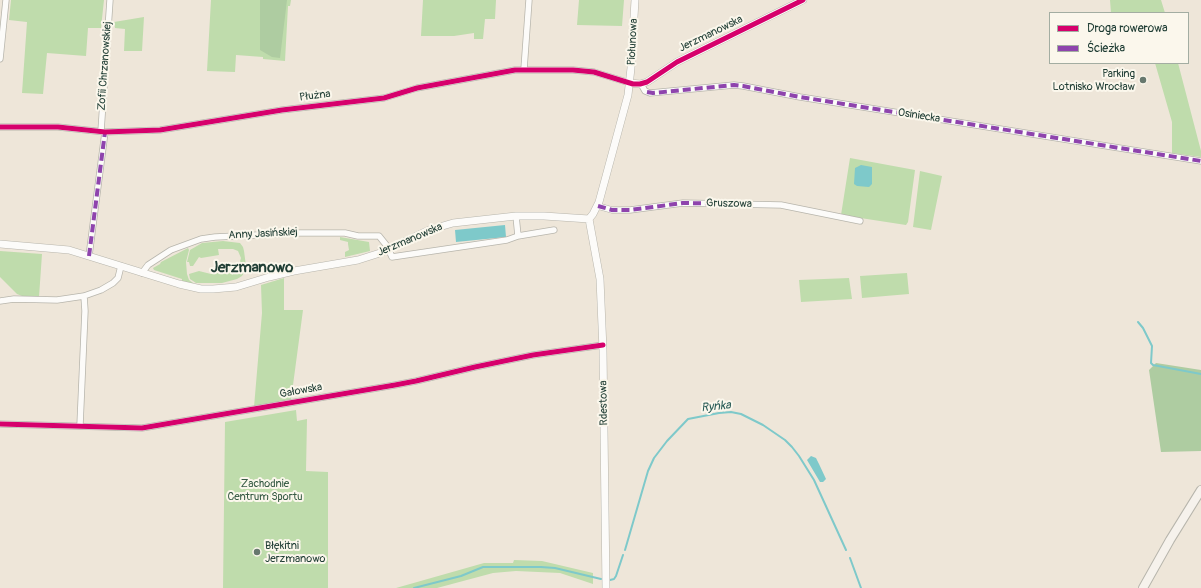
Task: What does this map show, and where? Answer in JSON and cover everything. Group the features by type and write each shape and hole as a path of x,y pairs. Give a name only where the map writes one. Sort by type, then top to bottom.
{"main road":[{"path":"1143,588 1170,540 1201,490"}],"street":[{"path":"0,59 6,0"},
{"name":"Zofii Chrzanowskiej","path":"88,256 103,132 110,0"},
{"path":"524,69 528,0"},
{"name":"Piołunowa","path":"630,83 635,0"},
{"name":"Jerzmanowska","path":"641,84 647,82 677,62 803,0"},
{"name":"Płużna","path":"0,127 58,127 103,132 160,130 275,111 384,98 418,88 505,71 524,69 594,72 630,83"},
{"path":"589,219 598,206 630,83 641,84"},
{"name":"Osiniecka","path":"641,84 645,91 650,93 734,85 743,86 800,97 1201,161"},
{"name":"Gruszowa","path":"598,206 612,210 630,210 682,204 781,205 860,220"},
{"path":"516,216 518,236"},
{"name":"Jerzmanowska","path":"0,244 56,248 88,256 192,288 224,289 294,271 358,260 388,249 438,226 516,216 589,219"},
{"name":"Rdestowa","path":"589,219 600,279 603,345 606,588"},
{"path":"388,249 392,257 507,240 518,236 554,230"},
{"name":"Anny Jasińskiej","path":"142,273 148,265 171,250 201,239 215,237 273,233 345,233 358,236 379,236 388,249"},
{"path":"0,301 14,299 57,300 84,296 101,290 113,283 118,278 121,266"},
{"path":"80,426 85,312 84,296"},
{"name":"Gałowska","path":"0,424 142,428 416,382 475,367 539,354 603,345"}],"green space":[{"path":"11,0 104,0 101,28 88,28 86,56 47,53 43,94 22,93 27,22 9,20"},
{"path":"211,0 291,0 290,6 288,6 285,61 263,59 263,57 236,55 235,72 207,71"},
{"path":"260,0 287,0 280,58 272,57 260,50"},
{"path":"423,0 496,0 495,19 485,19 483,39 474,39 474,33 454,36 421,36"},
{"path":"579,0 624,0 622,26 577,25"},
{"path":"1110,0 1161,0 1165,12 1111,12"},
{"path":"144,17 142,51 124,51 125,29 115,28 114,22"},
{"path":"1155,64 1178,64 1201,151 1201,157 1172,153 1172,122"},
{"path":"850,158 915,170 908,222 906,225 841,215"},
{"path":"920,171 942,176 931,230 913,227"},
{"path":"340,237 369,242 370,251 345,257 345,252 349,250 348,242 340,240"},
{"path":"223,241 240,243 243,247 246,266 242,276 222,283 196,283 190,279 189,274 199,271 211,274 239,265 241,258 238,251 233,249 218,249 219,255 199,257 193,266 190,266 189,262 187,262 190,250 202,243"},
{"path":"188,248 189,250 186,262 187,274 189,280 196,285 154,270 153,268 161,262"},
{"path":"0,251 42,254 39,297 22,296 17,294 0,277"},
{"path":"907,273 909,294 862,298 860,276"},
{"path":"284,278 284,310 303,310 291,400 254,407 262,313 261,285"},
{"path":"849,278 852,299 801,302 799,280"},
{"path":"1156,363 1201,370 1201,451 1161,452 1149,370"},
{"name":"Zachodnie Centrum Sportu","path":"296,410 297,421 307,419 306,471 328,472 328,588 223,588 225,422"},
{"path":"514,560 542,561 593,573 593,584 560,573 516,571 493,573 437,588 396,588 484,563 513,563"}],"water":[{"path":"861,165 872,167 872,184 869,187 857,186 854,184 855,168"},
{"path":"505,225 506,237 456,242 455,230"},
{"path":"811,456 816,458 826,479 823,482 820,482 807,460"}],"waterway":[{"path":"1138,322 1143,328 1152,346 1151,363 1153,365 1201,374"},
{"name":"Ryńka","path":"625,550 648,471 654,458 667,441 688,419 731,412 741,414 763,425 785,440 792,447 814,480 846,550"},
{"name":"Ryńka","path":"610,580 614,579 616,576 623,555"},
{"name":"Ryńka","path":"850,558 861,588"},
{"name":"Ryńka","path":"414,588 461,576 483,567 555,568 601,579"}],"marked path":[{"path":"647,92 653,93 734,85 743,86 800,97 1201,161"},
{"path":"89,256 105,132"},
{"path":"598,206 612,210 630,210 683,203 745,204"}],"cycle path":[{"path":"0,127 58,127 105,132 160,130 282,110 384,98 417,88 515,70 573,70 594,72 633,84 640,84 647,82 677,62 803,0"},
{"path":"0,424 142,428 395,385 533,355 603,345"}],"place":[{"name":"Parking Lotnisko Wrocław","path":"1143,80"},
{"name":"Błękitni Jerzmanowo","path":"257,552"}],"district":[{"name":"Jerzmanowo","path":"252,268"}]}
